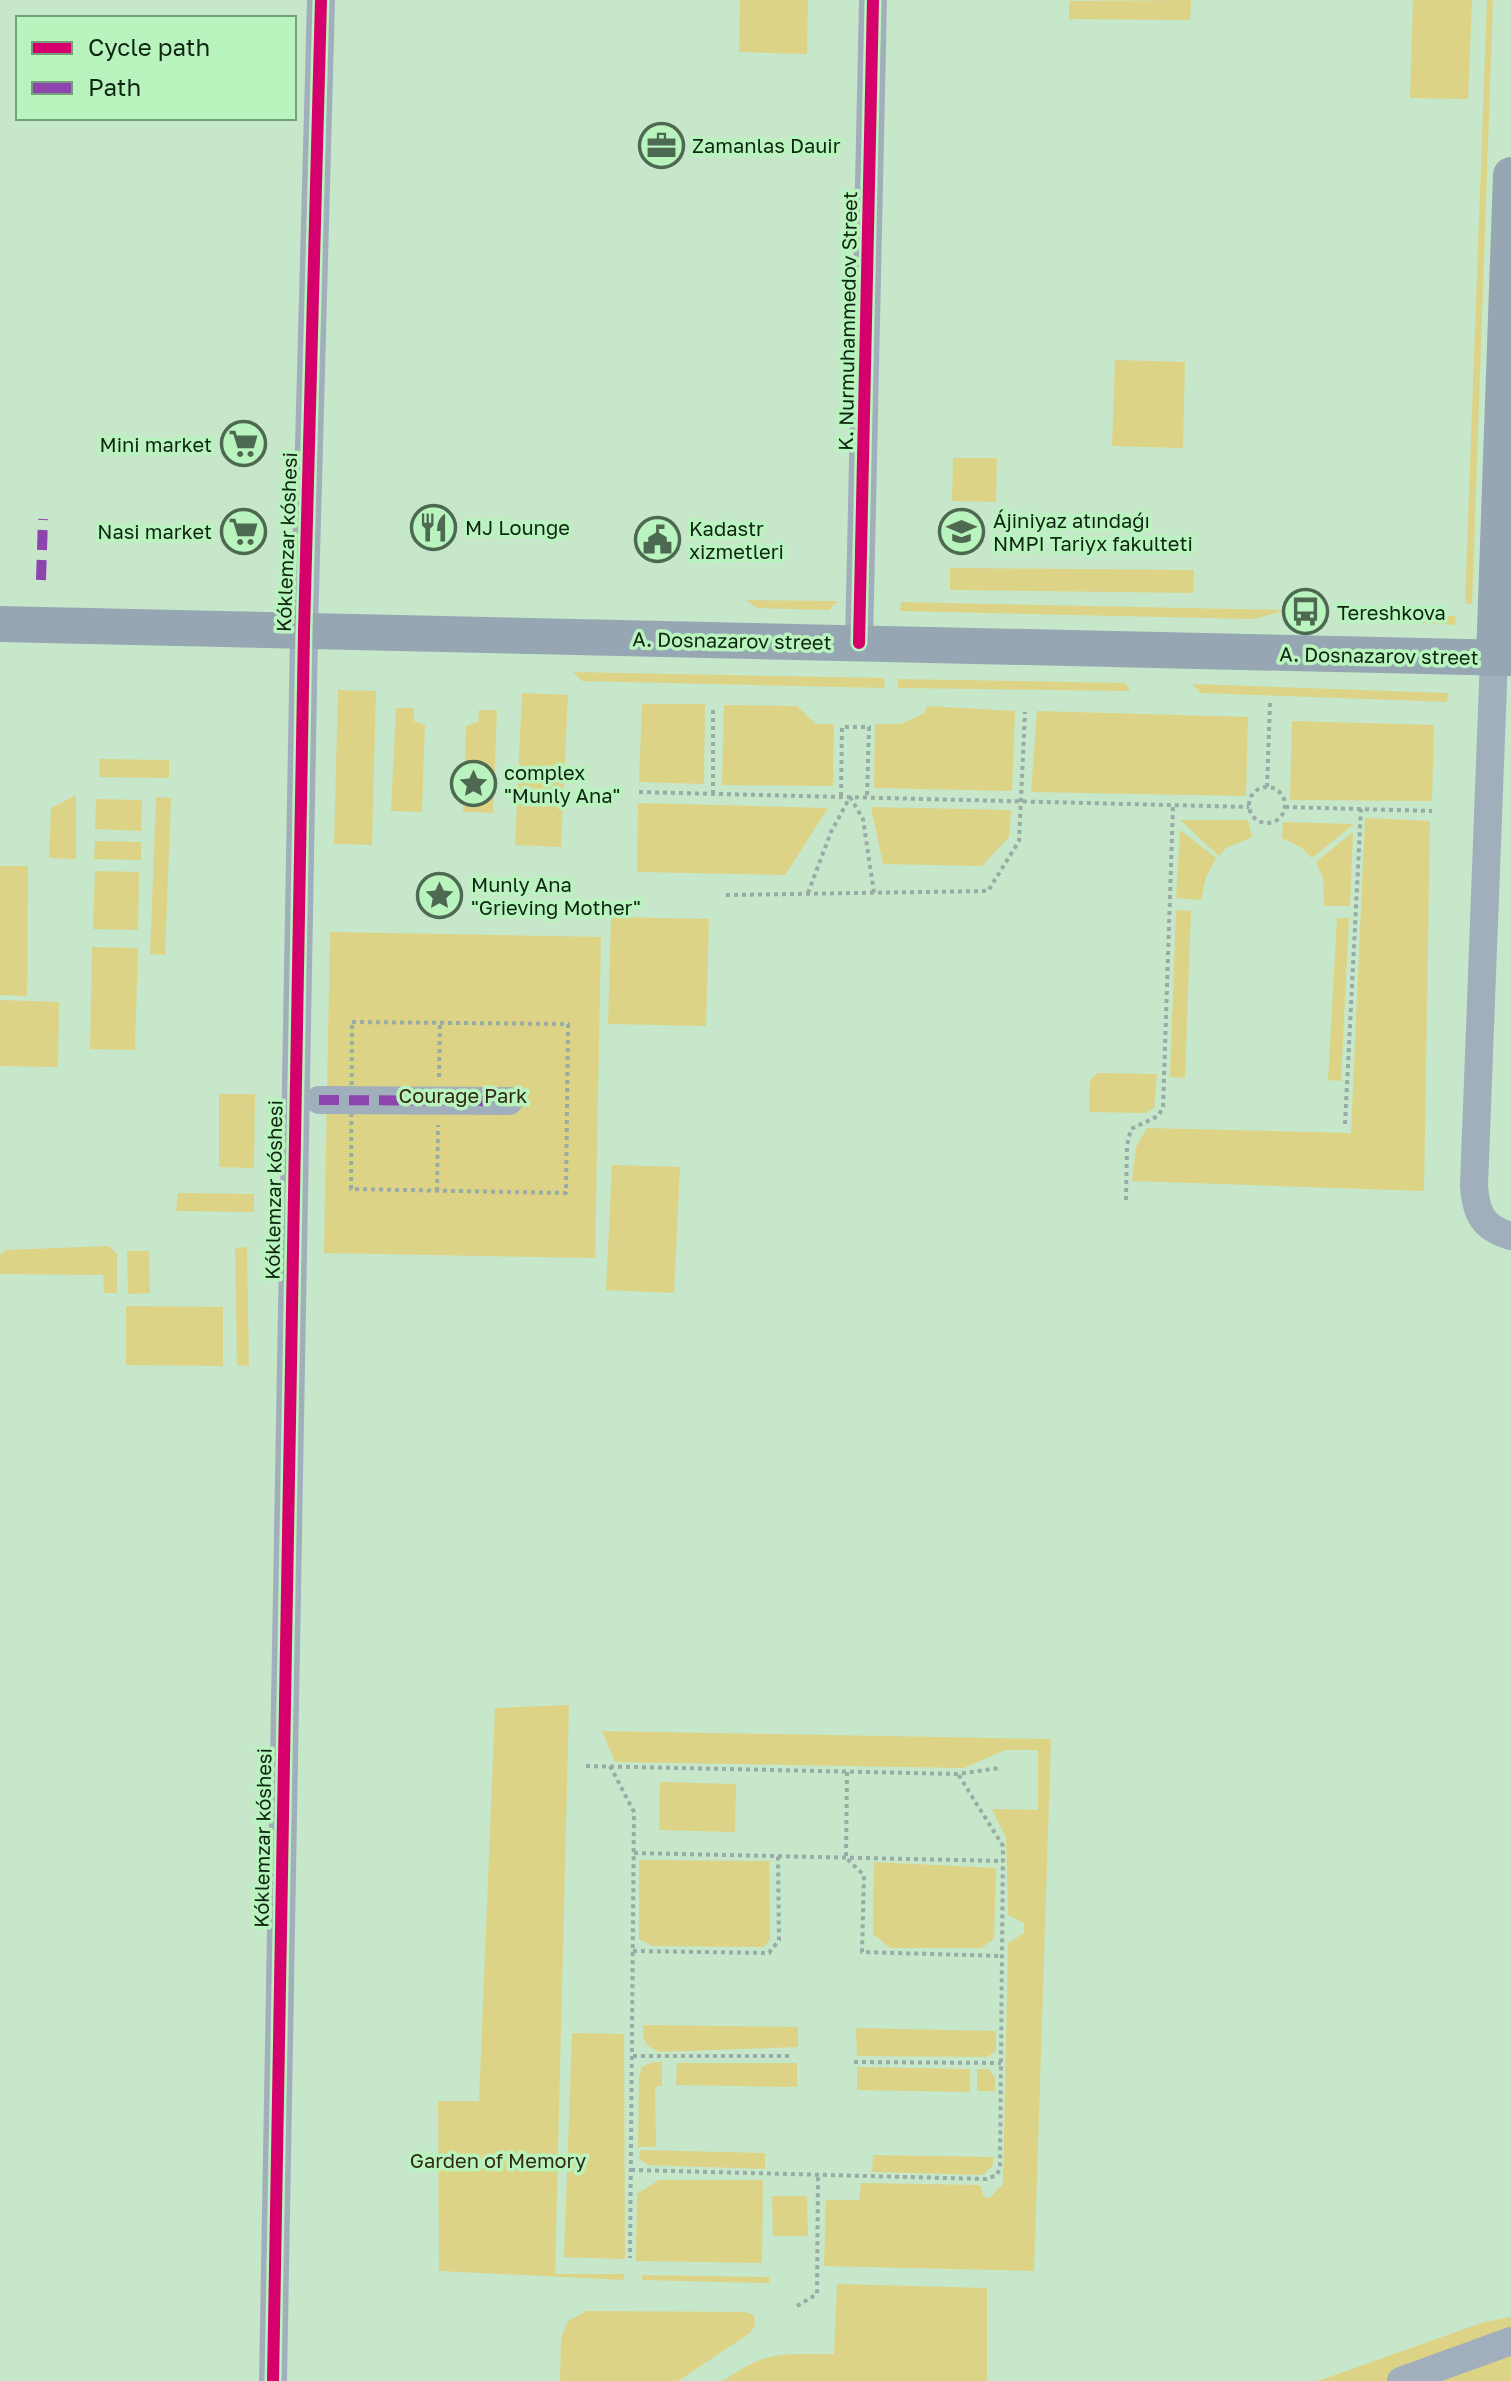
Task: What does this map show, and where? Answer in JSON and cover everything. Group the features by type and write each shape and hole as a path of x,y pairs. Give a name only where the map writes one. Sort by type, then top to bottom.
{"main road":[{"path":"1503,658 1511,175"},
{"name":"A. Dosnazarov street","path":"0,624 1503,658"}],"street":[{"name":"Kóklemzar kóshesi","path":"273,2381 304,631 321,0"},
{"name":"K. Nurmuhammedov Street","path":"859,643 873,0"},
{"path":"1503,658 1474,1186 1476,1209 1484,1223 1511,1236"},
{"path":"319,1100 509,1101"},
{"path":"1401,2381 1511,2341"}],"path":[{"path":"710,545 710,553"},
{"path":"1267,787 1270,703"},
{"path":"713,707 713,794"},
{"path":"726,895 988,891 1019,841 1025,712"},
{"path":"841,797 842,727 869,727 867,797"},
{"path":"1267,787 1282,796 1285,807 1280,818 1270,823 1254,818 1249,807 1255,791 1267,787"},
{"path":"639,792 1249,807"},
{"path":"850,797 863,819 874,893"},
{"path":"808,894 831,832 850,797"},
{"path":"1126,1200 1127,1145 1131,1129 1158,1116 1163,1108 1173,805"},
{"path":"1285,807 1432,811"},
{"path":"1345,1124 1361,809"},
{"path":"351,1189 566,1193 568,1024 352,1022"},
{"path":"586,1766 958,1774 999,1768"},
{"path":"610,1766 634,1812 630,2258"},
{"path":"847,1772 846,1858 864,1875 862,1952 1002,1956"},
{"path":"631,2170 986,2179 997,2175 1000,2167 1003,1861 998,1832 958,1774"},
{"path":"634,1853 1003,1861"},
{"path":"633,1951 769,1953 779,1940 778,1856"},
{"path":"632,2056 790,2056"},
{"path":"854,2062 1001,2063"},
{"path":"797,2306 817,2294 818,2175"}],"green space":[{"path":"740,0 808,0 807,54 739,52"},
{"path":"1191,0 1190,20 1069,19 1069,1"},
{"path":"1413,0 1472,0 1468,99 1410,98"},
{"path":"1487,0 1493,0 1472,604 1465,603"},
{"path":"1115,360 1185,362 1183,448 1112,446"},
{"path":"953,458 997,458 996,502 952,501"},
{"path":"950,568 1194,570 1193,593 950,590"},
{"path":"746,600 838,601 829,610 757,608"},
{"path":"901,602 1287,610 1253,619 900,611"},
{"path":"1335,611 1456,616 1455,625 1382,620"},
{"path":"573,672 884,678 885,688 582,681"},
{"path":"898,679 1125,683 1130,691 898,688"},
{"path":"1192,684 1448,693 1447,702 1201,693"},
{"path":"338,690 376,691 372,845 334,844"},
{"path":"522,693 568,695 561,847 515,845"},
{"path":"642,704 705,704 704,784 639,782"},
{"path":"724,705 797,706 816,724 834,724 833,786 722,785"},
{"path":"927,706 1015,711 1012,791 874,788 875,724 901,724 925,713"},
{"path":"396,708 414,708 414,721 425,725 422,812 391,811"},
{"path":"479,710 497,710 493,813 463,812 466,726 478,722"},
{"path":"1037,711 1248,717 1246,796 1031,792"},
{"path":"1292,721 1434,725 1432,801 1290,800"},
{"path":"100,759 169,760 169,778 99,777"},
{"path":"76,795 76,859 49,858 51,808"},
{"path":"156,797 171,798 165,955 150,954"},
{"path":"96,799 142,800 141,831 95,829"},
{"path":"638,803 828,808 785,875 637,872"},
{"path":"871,807 1011,810 1009,837 982,866 883,864"},
{"path":"1365,818 1430,821 1424,1191 1132,1181 1136,1147 1147,1128 1351,1133"},
{"path":"1180,820 1248,820 1252,837 1226,848 1219,856"},
{"path":"1283,822 1354,824 1312,858 1302,848 1282,838"},
{"path":"1180,830 1216,858 1206,877 1201,900 1176,898"},
{"path":"1353,832 1350,906 1324,906 1323,879 1316,862"},
{"path":"95,841 141,842 141,860 94,859"},
{"path":"0,866 28,866 27,996 0,995"},
{"path":"95,871 139,872 138,930 93,929"},
{"path":"1176,910 1191,911 1185,1078 1170,1077"},
{"path":"611,917 709,919 706,1026 608,1024"},
{"path":"1337,918 1349,918 1341,1081 1328,1080"},
{"name":"Courage Park","path":"330,932 601,937 595,1258 324,1253"},
{"path":"92,947 138,948 135,1050 90,1049"},
{"path":"0,1000 59,1002 58,1067 0,1066"},
{"path":"1098,1073 1157,1074 1154,1108 1146,1113 1089,1112 1090,1080"},
{"path":"219,1094 255,1094 254,1168 219,1167"},
{"path":"612,1165 680,1167 674,1293 606,1290"},
{"path":"178,1193 254,1194 254,1212 176,1211"},
{"path":"108,1246 117,1254 117,1293 104,1293 103,1275 0,1274 0,1255 6,1250"},
{"path":"247,1247 249,1366 237,1365 235,1248"},
{"path":"127,1251 149,1251 150,1293 128,1294"},
{"path":"126,1306 223,1307 223,1366 126,1365"},
{"name":"Garden of Memory","path":"569,1705 555,2274 624,2274 624,2280 439,2271 438,2101 479,2101 495,1708"},
{"path":"602,1731 1051,1739 1034,2271 824,2266 826,2200 859,2200 861,2183 980,2185 984,2197 989,2198 1003,2184 1008,1943 1024,1933 1024,1923 1008,1915 1006,1838 992,1809 1038,1810 1038,1750 1005,1750 964,1768 615,1762"},
{"path":"660,1782 736,1784 735,1832 659,1830"},
{"path":"639,1860 769,1861 770,1939 764,1947 653,1946 639,1939"},
{"path":"874,1862 996,1868 994,1939 981,1948 890,1948 873,1934"},
{"path":"643,2025 798,2027 798,2047 660,2052 646,2043"},
{"path":"856,2028 996,2031 996,2051 987,2057 857,2056"},
{"path":"572,2033 624,2034 625,2259 564,2257"},
{"path":"662,2062 662,2086 655,2087 656,2147 638,2147 639,2078 642,2067"},
{"path":"677,2063 797,2063 797,2087 676,2085"},
{"path":"857,2067 970,2069 970,2092 857,2090"},
{"path":"977,2069 988,2069 995,2077 995,2091 977,2091"},
{"path":"640,2150 765,2153 765,2169 648,2165 639,2159"},
{"path":"873,2155 993,2157 993,2165 983,2175 872,2172"},
{"path":"659,2180 763,2180 762,2263 636,2261 637,2194"},
{"path":"772,2196 807,2196 808,2236 773,2236"},
{"path":"642,2275 769,2277 769,2283 642,2280"},
{"path":"837,2284 987,2288 987,2381 723,2381 753,2363 776,2356 834,2354"},
{"path":"587,2311 745,2312 754,2315 755,2325 750,2333 678,2381 560,2381 561,2338 568,2321"},
{"path":"1511,2317 1511,2381 1318,2381 1484,2322"}],"marked path":[{"path":"41,580 43,519"},
{"path":"319,1100 509,1101"}],"cycle path":[{"path":"273,2381 304,631 321,0"},
{"path":"859,643 873,0"}],"place":[{"name":"Zamanlas Dauir","path":"661,145"},
{"name":"Mini market","path":"243,444"},
{"name":"MJ Lounge","path":"434,527"},
{"name":"Nasi market","path":"243,531"},
{"name":"Ájiniyaz atındaǵı NMPI Tariyx fakulteti","path":"962,532"},
{"name":"Kadastr xizmetleri","path":"658,539"},
{"name":"Tereshkova","path":"1306,612"},
{"name":"complex \"Munly Ana\"","path":"473,783"},
{"name":"Munly Ana \"Grieving Mother\"","path":"440,895"}]}
